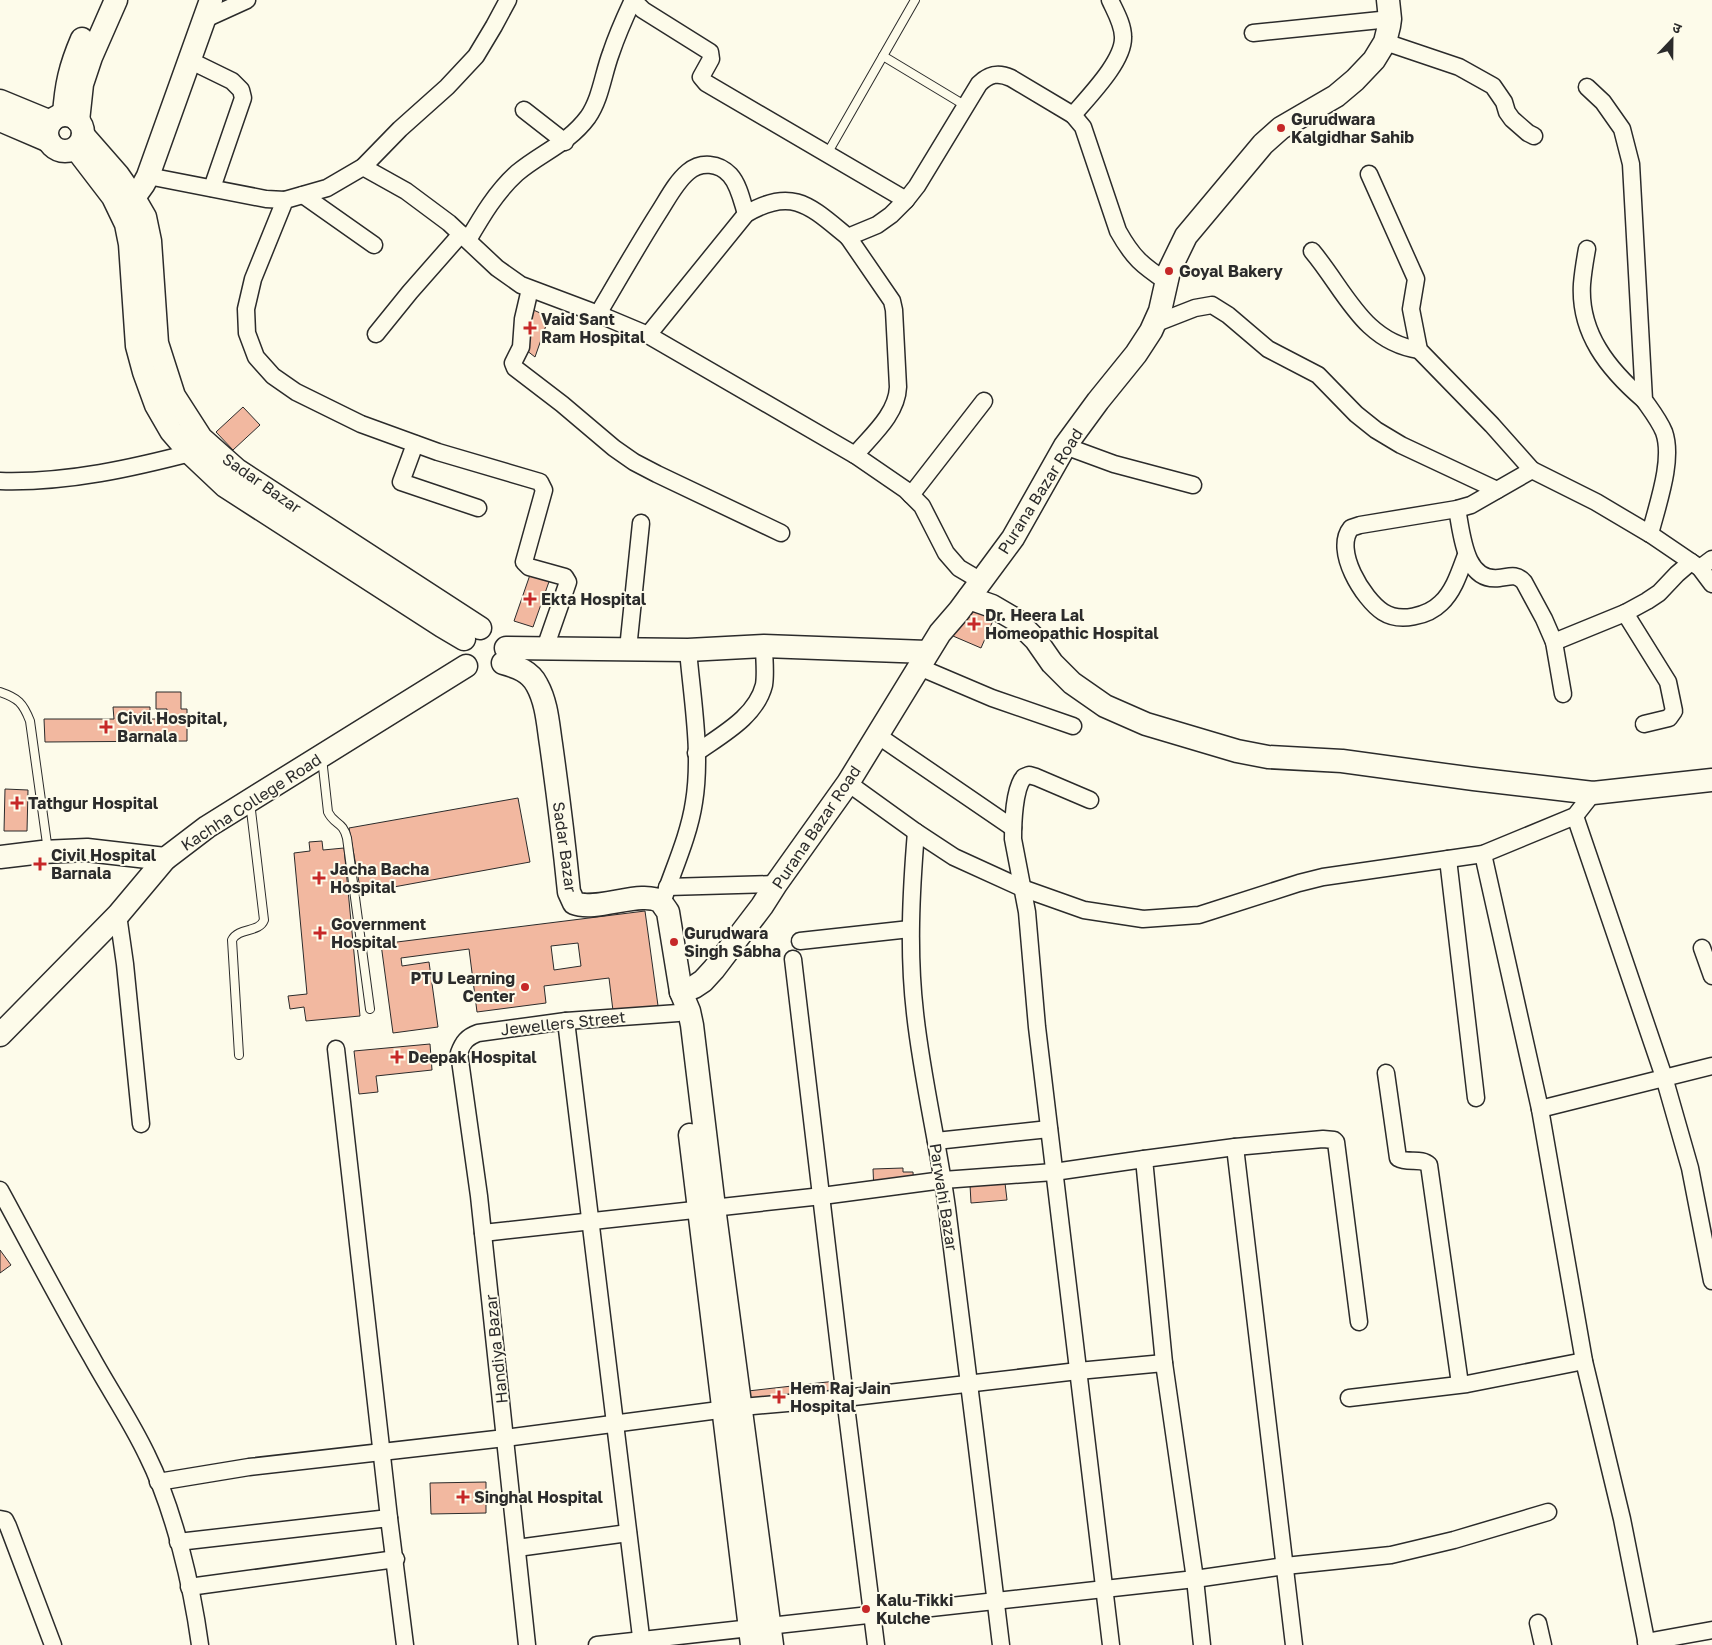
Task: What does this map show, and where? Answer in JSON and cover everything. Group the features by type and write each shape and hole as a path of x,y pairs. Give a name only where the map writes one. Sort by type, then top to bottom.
{"street":[{"path":"67,130 66,88 70,71 99,0"},
{"path":"67,130 91,57 116,0"},
{"path":"127,204 143,186 148,176 207,10 246,0"},
{"path":"148,176 266,199 286,200 327,188 363,167 400,129 447,87 476,56 508,0"},
{"path":"376,334 410,292 465,237 498,193 518,173 564,142 588,116 597,100 610,53 633,0 643,10 710,52 710,60 702,75 702,80 906,200"},
{"path":"1073,115 1116,61 1122,49 1123,36 1120,22 1110,0"},
{"path":"1254,33 1389,9"},
{"name":"Purana Bazar Road","path":"679,1002 714,969 762,906 848,783 940,633 1013,538 1066,446 1098,401 1136,354 1160,311 1169,271 1186,236 1263,144 1281,128 1336,96 1374,60 1385,42 1389,9"},
{"path":"1385,42 1459,66 1493,86 1504,102 1512,119 1534,136"},
{"path":"188,60 232,81 241,90 243,98 212,188"},
{"path":"848,237 877,225 891,215 906,200 917,186 979,84 992,74 1002,74 1073,115 1083,127 1118,231 1126,246 1142,265 1167,282"},
{"path":"1587,87 1604,102 1622,129 1631,164 1644,400"},
{"path":"0,101 67,130"},
{"path":"524,110 564,142"},
{"path":"0,120 67,130"},
{"name":"Sadar Bazar","path":"67,130 113,198 127,204 145,217 150,241 157,343 174,396 201,438 237,470 472,633"},
{"path":"598,314 678,182 690,170 700,165 712,165 730,175 736,184 746,214"},
{"path":"363,167 406,191 465,237 497,268 521,284 648,335 855,455 911,495 922,506 946,554 975,589 992,606 1016,620 1036,640 1052,663 1072,683 1105,706 1146,724 1236,751 1268,758 1342,761 1593,793 1712,780"},
{"path":"1368,174 1416,279 1411,309 1419,350 1492,425 1532,470 1596,502 1701,563 1712,584"},
{"path":"303,195 374,245"},
{"path":"286,200 253,279 246,309 247,333 256,357 273,376 296,392 361,424 415,444 535,480 543,486 544,490 524,562 529,567 565,577 568,582 545,648"},
{"path":"648,335 746,214 758,206 772,202 786,200 801,203 848,237 892,301 894,310 898,396 888,416 855,455"},
{"name":"Sadar Bazar","path":"127,204 126,224 130,244 137,346 156,405 171,431 190,454 225,486 442,626 472,633"},
{"path":"1587,249 1582,285 1586,315 1595,346 1612,370 1644,400 1659,422 1664,434 1666,468 1650,534"},
{"path":"1312,251 1328,269 1349,304 1369,326 1395,344 1419,350"},
{"path":"530,289 523,319 521,347 512,363 515,368 634,462 781,533"},
{"path":"1154,324 1195,308 1212,305 1228,314 1268,349 1318,375 1356,414 1376,430 1401,446 1497,490"},
{"path":"911,495 984,401"},
{"path":"415,444 401,482 478,508"},
{"path":"1066,446 1114,464 1193,485"},
{"path":"0,481 18,482 82,477 140,466 212,448"},
{"path":"1466,555 1450,592 1442,603 1420,615 1405,618 1385,613 1374,604 1356,579 1349,565 1345,541 1351,528 1360,525 1471,505 1532,470"},
{"path":"1457,509 1466,555 1474,568 1492,579 1513,576 1519,577 1524,582 1554,642 1563,694"},
{"path":"628,648 641,523"},
{"path":"1554,642 1625,613 1654,597 1677,574 1701,563"},
{"path":"1625,613 1668,682 1674,711 1669,718 1644,724"},
{"path":"496,632 501,638 504,656 494,671 487,674 478,674 466,666 461,654 462,644 472,633 496,632"},
{"path":"504,656 545,648 688,650 764,646 923,659 992,698 1074,726"},
{"path":"696,753 743,718 755,705 764,684 764,646"},
{"path":"688,650 696,753 696,781 693,808 664,895 671,924 679,1002 678,1035 706,1208 761,1636"},
{"name":"Sadar Bazar","path":"504,656 529,674 537,684 546,711 569,892 574,903 587,906 645,898 655,900 664,895"},
{"name":"Kachha College Road","path":"0,1035 118,915 165,859 207,827 466,666"},
{"path":"876,735 1013,828"},
{"path":"1090,800 1036,776 1029,775 1024,777 1019,785 1013,839 1027,912 1037,1027 1111,1645"},
{"path":"848,783 954,857 1022,888 1084,910 1143,918 1199,915 1323,877 1484,854 1575,816 1593,793"},
{"path":"1575,816 1664,1077 1690,1168 1712,1281"},
{"name":"Parwahi Bazar","path":"916,832 910,929 915,1015 943,1180 970,1384 1001,1645"},
{"path":"0,857 87,850 165,859"},
{"path":"1484,854 1540,1109 1584,1360 1622,1519 1646,1643 1712,1630"},
{"path":"1448,859 1476,1098"},
{"path":"664,895 776,884"},
{"path":"118,915 125,964 141,1124"},
{"path":"800,941 910,929"},
{"path":"1702,948 1712,976"},
{"path":"793,959 876,1645"},
{"name":"Jewellers Street","path":"459,1053 463,1043 470,1036 478,1033 566,1021 679,1002"},
{"path":"566,1021 641,1642"},
{"path":"336,1049 381,1453 396,1559 405,1645"},
{"name":"Handiya Bazar","path":"459,1053 483,1233 527,1645"},
{"path":"1540,1109 1712,1066"},
{"path":"1386,1073 1398,1158 1424,1162 1429,1165 1460,1384"},
{"path":"936,1141 1049,1129"},
{"path":"483,1233 822,1196 943,1180 1054,1172 1235,1146 1332,1138 1336,1142 1359,1322"},
{"path":"1235,1146 1294,1645"},
{"path":"1144,1159 1164,1363 1195,1579 1202,1645"},
{"path":"0,1190 80,1338 148,1456 178,1542 200,1645"},
{"path":"1349,1398 1466,1384 1584,1360"},
{"path":"158,1482 249,1468 733,1409 1164,1363"},
{"path":"597,1645 761,1636 873,1615 1391,1555 1454,1540 1548,1512"},
{"path":"178,1542 390,1518"},
{"path":"0,1519 5,1520 8,1526 53,1645"},
{"path":"517,1548 628,1533"},
{"path":"189,1587 396,1559"},
{"path":"1538,1623 1543,1645"}],"lane":[{"path":"827,154 915,0"},
{"path":"883,56 966,106"},
{"path":"0,692 19,700 30,721 48,852"},
{"path":"321,756 328,812 331,819 342,825 347,838 370,1009"},
{"path":"239,1055 232,940 236,934 258,927 264,920 250,800"}],"building":[{"path":"529,308 549,317 535,357 517,343"},
{"path":"243,407 260,425 233,450 216,432"},
{"path":"532,569 551,576 533,627 514,621"},
{"path":"969,605 995,616 981,648 946,633"},
{"path":"156,692 181,692 181,709 187,709 187,741 45,742 44,719 114,719 113,707 150,707 150,719 167,719 167,709 156,709"},
{"path":"5,789 28,790 27,831 4,831"},
{"path":"518,798 530,862 361,893 349,828"},
{"path":"322,841 323,850 344,848 360,1016 306,1021 304,1007 290,1009 288,996 307,994 294,853 310,851 309,842"},
{"path":"645,911 659,1013 614,1019 609,978 544,986 546,1003 477,1012 469,949 401,958 402,966 429,962 438,1027 393,1033 381,944","holes":["578,943 581,966 554,970 551,946"]},
{"path":"430,1044 432,1070 376,1076 378,1092 359,1094 354,1051"},
{"path":"903,1168 903,1172 913,1172 914,1190 874,1192 873,1169"},
{"path":"1005,1183 1007,1200 971,1203 970,1185"},
{"path":"0,1250 11,1265 0,1273"},
{"path":"836,1381 838,1402 750,1411 748,1391"},
{"path":"486,1482 486,1513 431,1514 430,1483"}],"place":[{"name":"Gurudwara Kalgidhar Sahib","path":"1281,128"},
{"name":"Goyal Bakery","path":"1169,271"},
{"name":"Vaid Sant Ram Hospital","path":"530,328"},
{"name":"Ekta Hospital","path":"530,599"},
{"name":"Dr. Heera Lal Homeopathic Hospital","path":"974,624"},
{"name":"Civil Hospital, Barnala","path":"106,727"},
{"name":"Tathgur Hospital","path":"17,803"},
{"name":"Civil Hospital Barnala","path":"40,864"},
{"name":"Jacha Bacha Hospital","path":"319,878"},
{"name":"Government Hospital","path":"320,933"},
{"name":"Gurudwara Singh Sabha","path":"674,942"},
{"name":"PTU Learning Center","path":"525,987"},
{"name":"Deepak Hospital","path":"397,1057"},
{"name":"Hem Raj Jain Hospital","path":"779,1397"},
{"name":"Singhal Hospital","path":"463,1497"},
{"name":"Kalu Tikki Kulche","path":"866,1609"}]}
